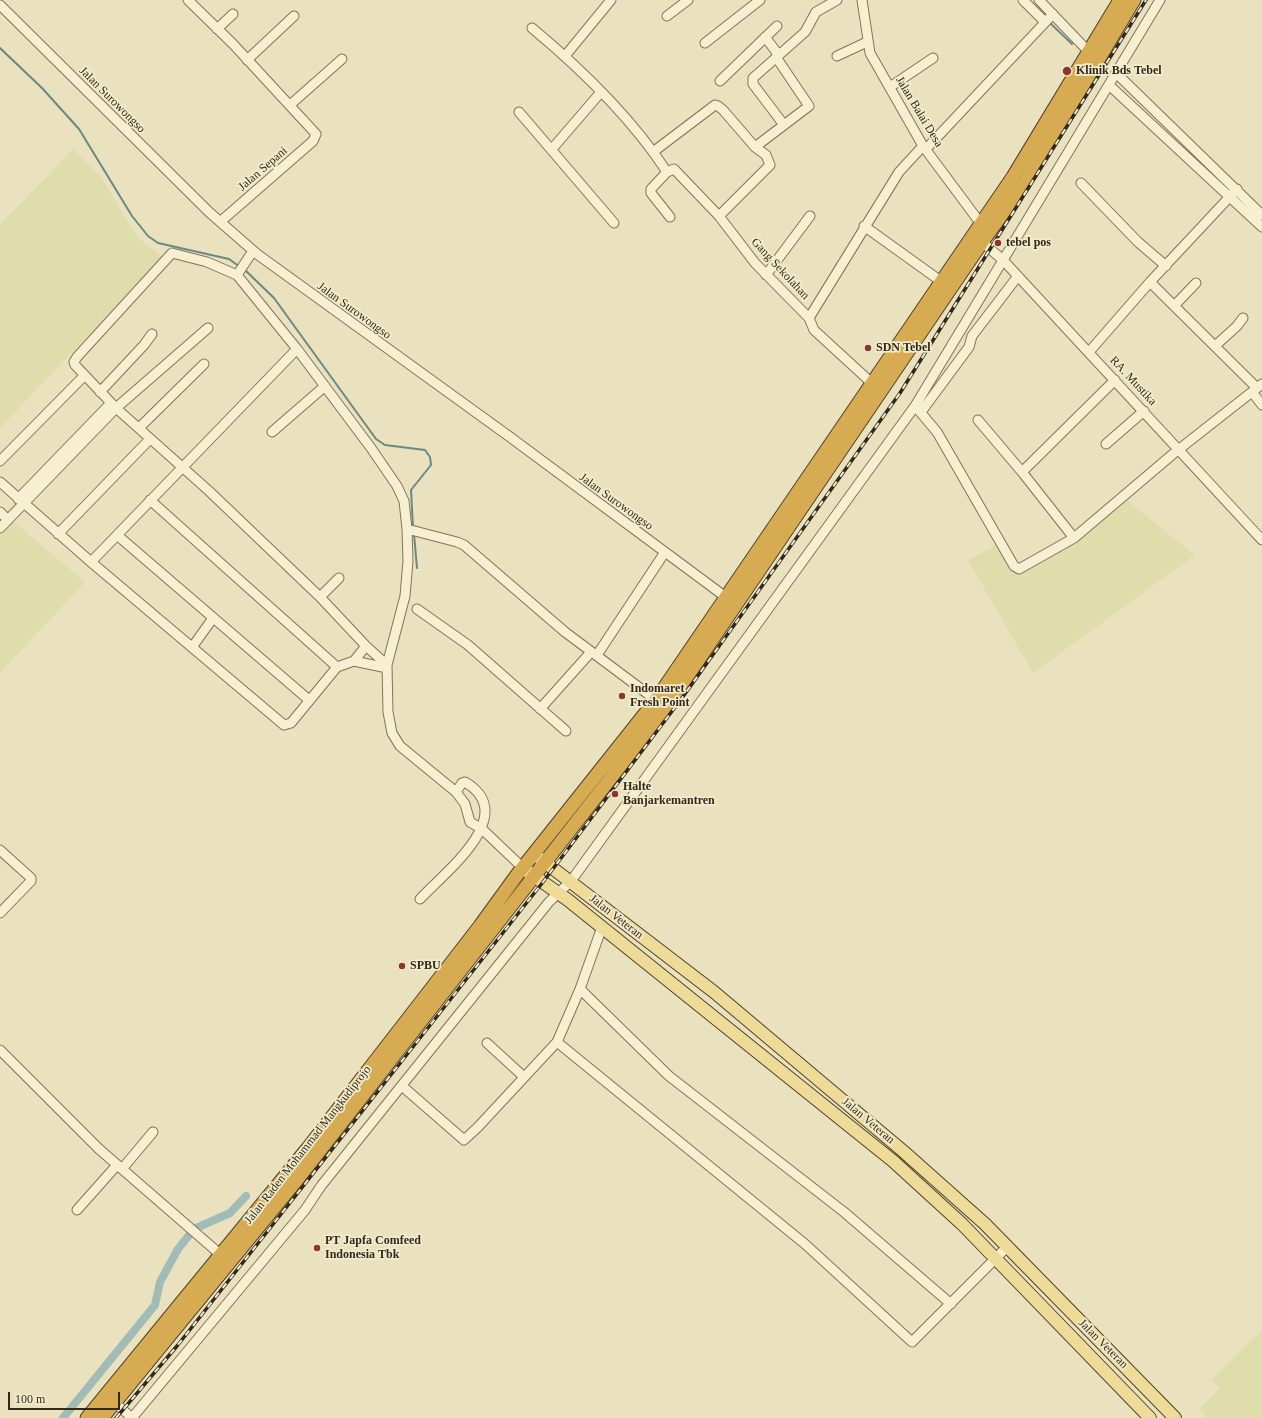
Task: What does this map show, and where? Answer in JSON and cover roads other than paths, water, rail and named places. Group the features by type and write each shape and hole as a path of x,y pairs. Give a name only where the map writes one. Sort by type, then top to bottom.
{"highway":[{"path":"528,871 667,706 878,388 942,282 1013,177 1120,0"},
{"path":"539,858 656,700 727,598 1024,184 1134,0"},
{"name":"Jalan Raden Mohammad Mangkudiprojo","path":"102,1418 110,1398 221,1255 308,1148 475,932 528,871"},
{"name":"Jalan Raden Mohammad Mangkudiprojo","path":"87,1418 110,1398 296,1181 528,871"}],"main road":[{"name":"Jalan Veteran","path":"539,858 714,992 903,1151 1007,1247 1175,1418"},
{"name":"Jalan Veteran","path":"528,871 560,894 699,1007 893,1161 962,1224 1150,1418"},
{"path":"699,1007 714,992"}],"street":[{"path":"188,0 290,105 342,59"},
{"path":"565,56 612,0"},
{"path":"667,16 688,0"},
{"path":"705,43 760,0"},
{"path":"784,125 752,82 754,76 805,32 816,12 837,0"},
{"name":"Jalan Balai Desa","path":"862,0 867,42 870,53 925,148 981,224"},
{"path":"1023,0 1049,18 1089,52"},
{"path":"1039,0 1049,18"},
{"path":"918,409 1003,260 1160,0"},
{"name":"Jalan Surowongso","path":"0,5 90,96 220,222 253,251 727,598"},
{"path":"217,29 234,14"},
{"path":"247,60 294,16"},
{"path":"809,318 864,226 899,172 925,148 1049,18"},
{"path":"720,80 777,26"},
{"path":"532,28 565,56 601,92 653,152 667,172 650,190 670,217"},
{"path":"755,147 809,106 765,37"},
{"path":"837,56 867,42"},
{"path":"890,87 933,58"},
{"path":"1113,79 1233,193 1262,227"},
{"path":"1113,79 1233,193 1262,215"},
{"path":"552,149 601,92"},
{"name":"Jalan Sepani","path":"220,222 313,142 316,134 290,105"},
{"path":"653,152 715,105 723,110 755,147 768,157 770,165 719,216"},
{"path":"519,112 614,223"},
{"name":"Gang Sekolahan","path":"667,172 673,168 675,170 719,216 766,275 809,318 814,330 878,388"},
{"path":"1081,183 1138,242 1166,266"},
{"path":"1089,352 1150,282 1233,193"},
{"path":"766,275 810,216"},
{"path":"864,226 942,282"},
{"name":"RA. Mustika","path":"982,242 1003,260 1262,540"},
{"path":"240,269 253,251"},
{"path":"387,667 320,597 150,438 113,406 75,366 74,360 172,254 240,269 297,350 326,386 397,486 404,501 411,530 405,596 387,667 388,712 392,733 400,746 458,788 465,804 470,822 481,825 528,871"},
{"path":"110,1398 132,1418 305,1210 321,1186 549,902 560,894 571,881 918,409 969,347 972,336 1018,276"},
{"path":"1150,282 1257,388 1262,405"},
{"path":"1174,306 1196,283"},
{"path":"1215,346 1237,326 1243,318"},
{"path":"0,528 21,502 113,406 208,328"},
{"path":"100,392 152,334"},
{"path":"90,562 297,350"},
{"path":"139,428 204,364"},
{"path":"0,461 84,376"},
{"path":"1022,472 1115,380"},
{"path":"272,432 326,386"},
{"path":"918,409 937,432 1015,567 1018,569 1074,538 1178,450 1257,388"},
{"path":"1106,444 1144,411"},
{"path":"978,420 1022,472 1074,538"},
{"path":"58,534 150,438"},
{"path":"0,482 90,562 192,646 284,725 291,724 337,667 354,661 387,667"},
{"path":"150,500 337,667"},
{"path":"0,512 8,520"},
{"path":"411,530 458,542 464,545 565,632 656,700"},
{"path":"117,535 309,700"},
{"path":"540,709 594,654 665,552"},
{"path":"320,597 339,578"},
{"path":"417,609 468,645 566,731"},
{"path":"192,646 213,618"},
{"path":"354,661 366,646"},
{"path":"420,899 464,854 481,825 485,809 481,799 468,784 458,788"},
{"path":"0,850 31,878 31,881 0,913"},
{"path":"402,1086 464,1140 478,1127 557,1042 580,989 602,928"},
{"path":"580,989 669,1076 844,1212 951,1304"},
{"path":"557,1042 805,1244 912,1342 996,1260 1007,1247"},
{"path":"487,1043 524,1077"},
{"path":"2,1055 99,1149 221,1255"},
{"path":"77,1210 153,1132"}],"waterway":[{"path":"1049,22 1072,44"},
{"path":"0,48 42,88 79,129 132,216 148,236 158,243 229,259 240,267"},
{"path":"244,269 274,298 376,439 385,445 425,450 430,457 431,465 411,490 413,528"},
{"path":"414,534 417,568"},
{"path":"63,1418 155,1305 160,1282 178,1249 194,1229 230,1213 246,1196"}],"railway":[{"path":"116,1418 177,1346 543,882 682,698 900,393 1146,0"}],"place":[{"name":"Klinik Bds Tebel","path":"1067,71"},
{"name":"tebel pos","path":"998,243"},
{"name":"SDN Tebel","path":"868,348"},
{"name":"Indomaret Fresh Point","path":"622,696"},
{"name":"Halte Banjarkemantren","path":"615,794"},
{"name":"SPBU","path":"402,966"},
{"name":"PT Japfa Comfeed Indonesia Tbk","path":"317,1248"}]}
